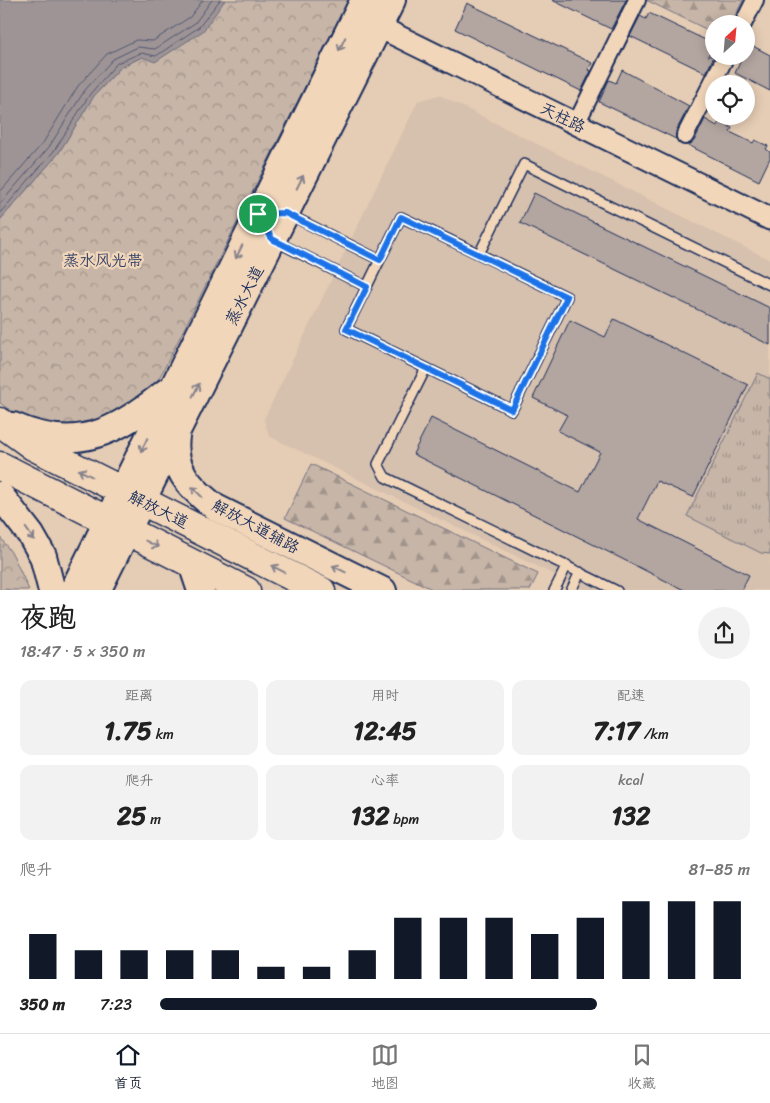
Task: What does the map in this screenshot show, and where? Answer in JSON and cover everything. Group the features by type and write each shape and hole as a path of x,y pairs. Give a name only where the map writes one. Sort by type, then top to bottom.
{"highway":[{"name":"解放大道","path":"0,422 33,446 321,590"},
{"name":"解放大道","path":"0,466 246,590"}],"main road":[{"name":"蒸水大道","path":"131,496 179,424 366,14 392,0"},
{"name":"蒸水大道","path":"73,590 116,526 131,496 172,386 270,221"},
{"path":"0,418 39,436 57,440 85,437 117,427 140,413 172,386"},
{"name":"解放大道辅路","path":"179,424 174,444 177,459 182,474 196,492 216,508 383,590"},
{"path":"0,495 31,535 43,556 52,590"},
{"name":"蒸水大道","path":"97,590 116,526"},
{"path":"192,564 201,590"}],"street":[{"path":"576,124 637,0"},
{"path":"748,15 755,0"},
{"name":"天柱路","path":"366,14 576,124 770,219"},
{"path":"685,136 721,65"}],"lane":[{"path":"479,254 524,164 770,285"},
{"path":"401,217 567,297 512,410 346,329 380,260 401,217"},
{"path":"270,221 380,260"},
{"path":"270,221 367,287"},
{"path":"426,368 378,464 385,477 617,590"},
{"path":"554,590 566,565"},
{"path":"571,590 580,572"}],"shaded area":[{"path":"439,95 770,260 770,590 586,590 269,436 264,419 418,101"}],"green space":[{"name":"蒸水风光带","path":"225,0 348,0 163,371 153,387 115,414 99,421 85,424 38,421 11,410 0,403 0,220 58,154 94,96 121,67 142,57"},
{"path":"646,0 743,0 736,15 705,15 705,29"},
{"path":"758,373 770,379 770,554 761,553 687,516"},
{"path":"311,464 538,574 530,590 434,590 285,518"},
{"path":"0,537 13,555 29,590 0,590"}],"water":[{"path":"0,0 225,0 203,31 155,62 142,57 121,67 94,96 58,154 0,220"}],"building":[{"path":"552,0 626,0 611,29"},
{"path":"467,3 592,63 588,70 591,71 581,91 455,29"},
{"path":"649,13 705,40 705,65 710,65 706,73 630,36 640,16 646,19"},
{"path":"755,47 770,55 770,91 755,83 755,75 739,75 735,73 739,65 755,65"},
{"path":"622,70 689,106 676,131 676,139 599,102 609,80 616,83"},
{"path":"705,119 705,125 726,125 732,128 730,132 753,143 755,140 768,146 766,149 770,152 770,158 759,181 688,145 694,141"},
{"path":"534,193 770,308 770,345 520,223"},
{"path":"614,319 748,385 693,497 657,481 638,519 749,575 742,590 684,590 413,454 431,418 580,492 600,452 558,431 567,415 533,398 570,320 605,337"}],"route":[{"path":"285,213 380,260 401,217 567,297 512,410 346,329 367,287 272,239 258,214 285,213"}]}
